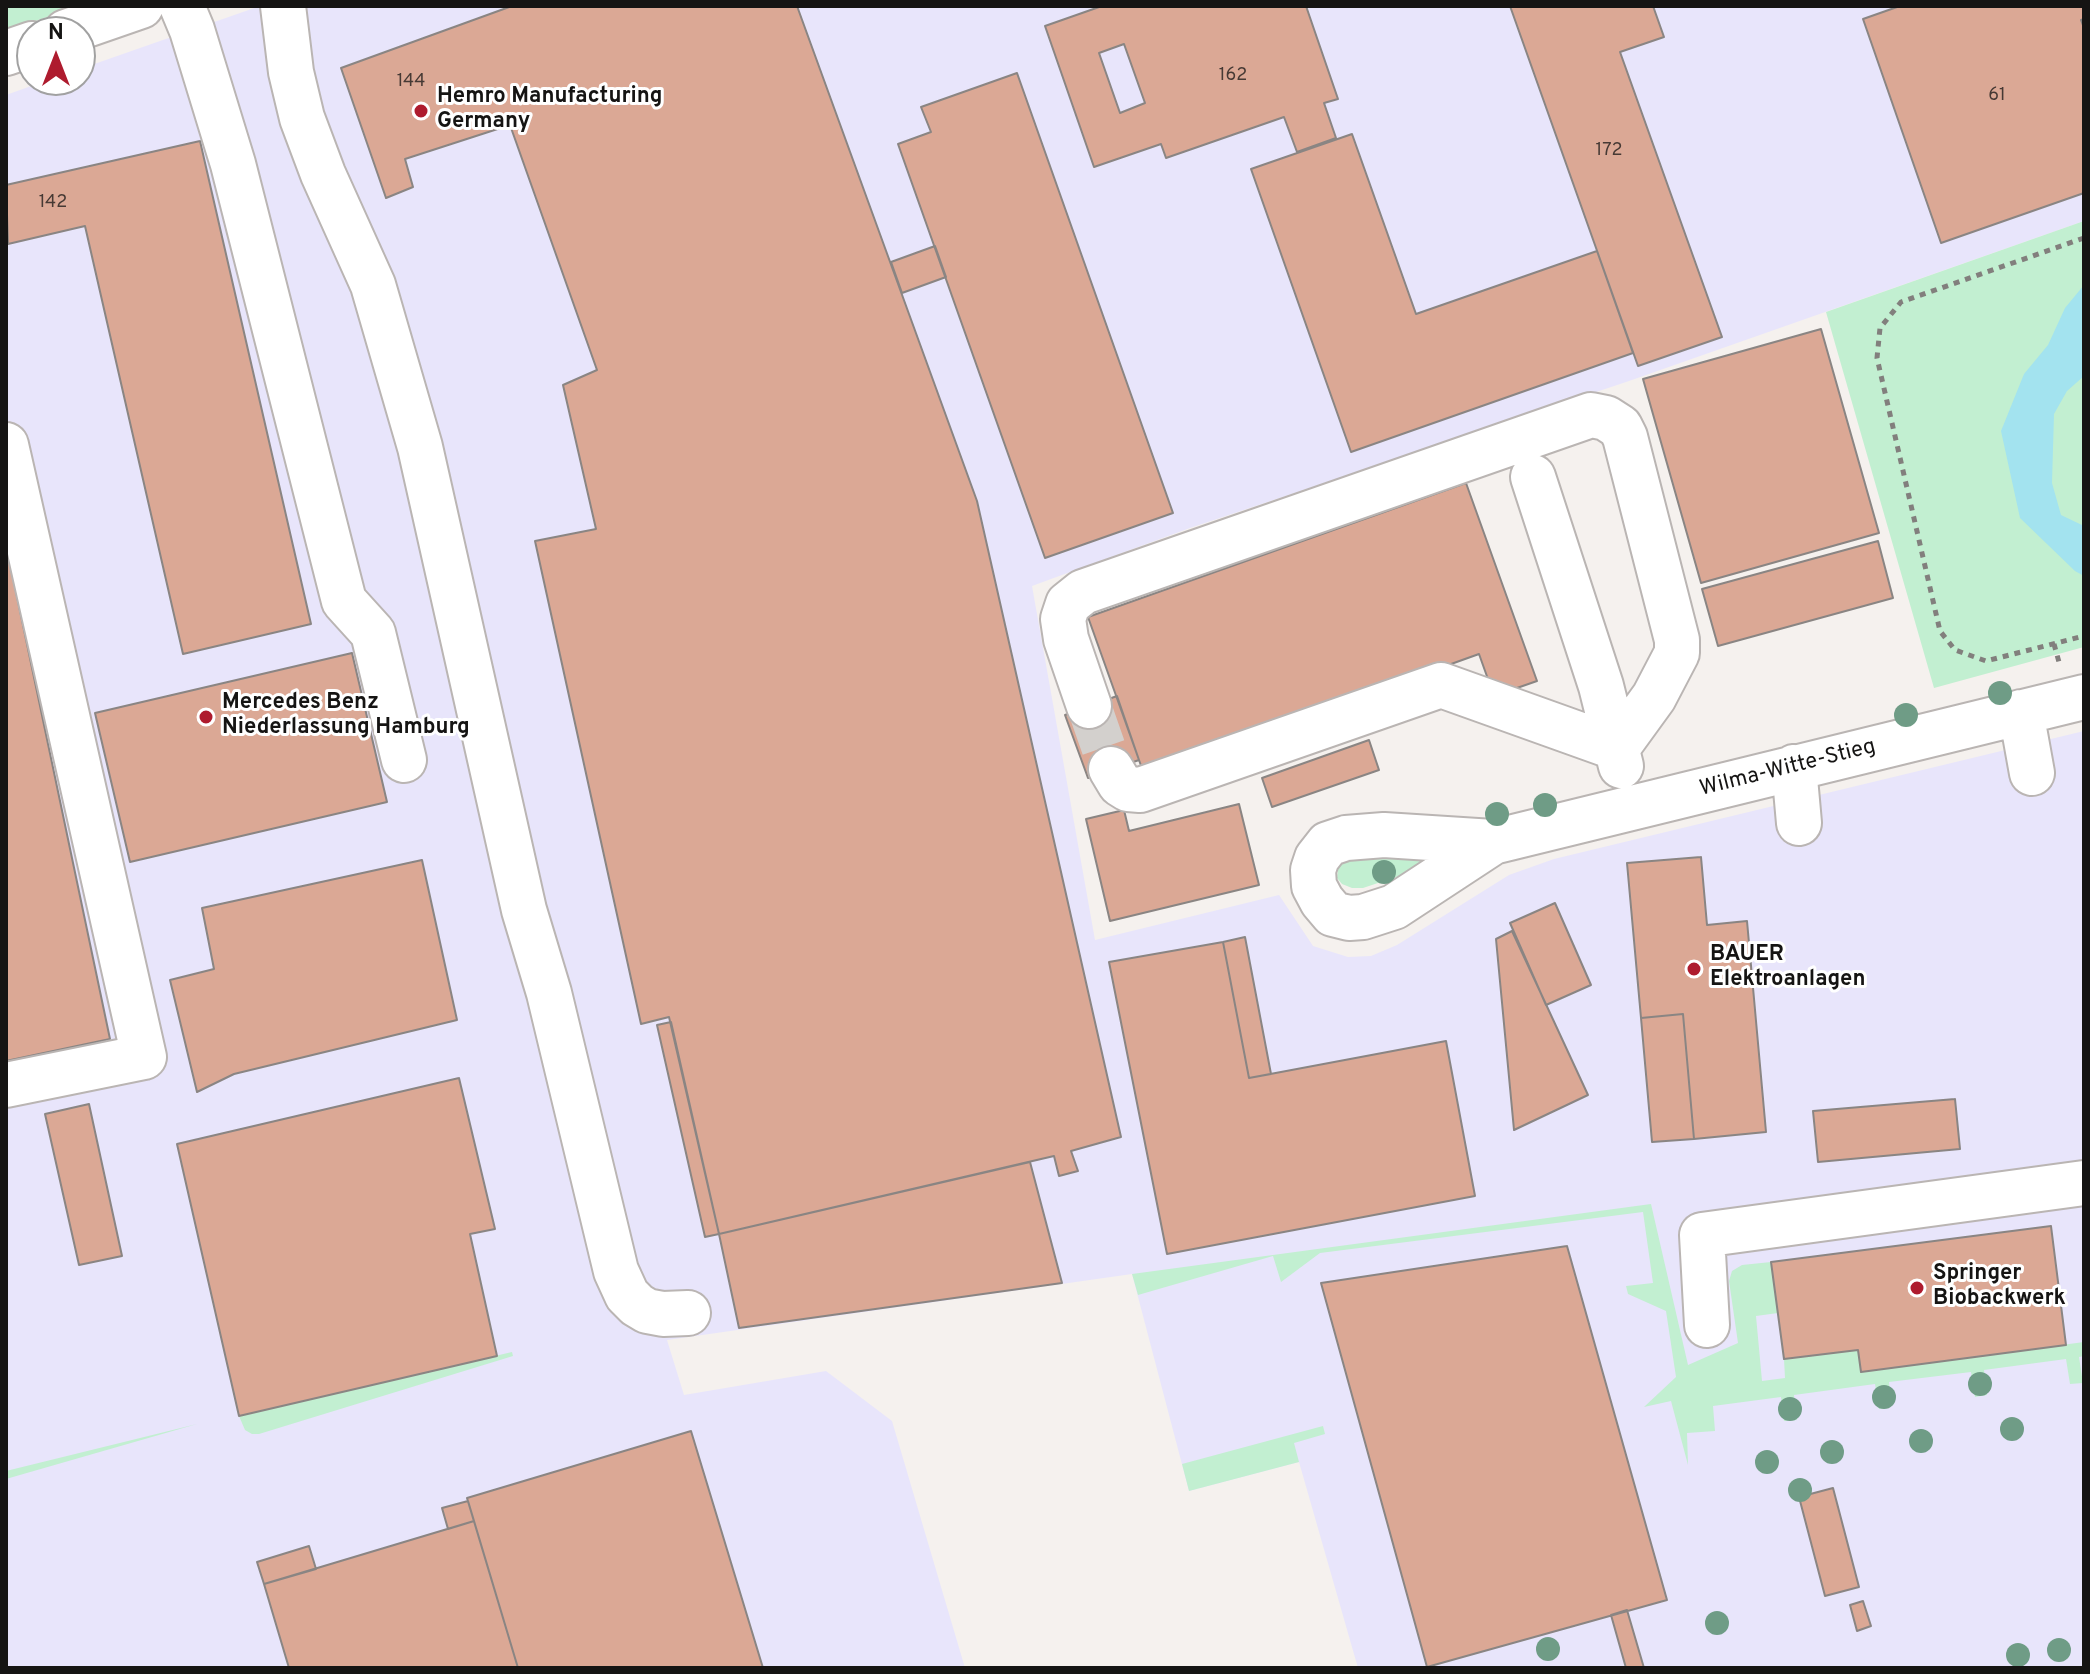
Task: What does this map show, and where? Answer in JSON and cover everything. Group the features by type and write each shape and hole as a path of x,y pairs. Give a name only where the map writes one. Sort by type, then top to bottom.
{"street":[{"path":"96,22 141,6"},
{"path":"182,6 233,164 344,601 373,633 404,760"},
{"path":"283,6 291,72 302,118 323,174 373,285 420,447 524,910 549,993 616,1271 627,1295 647,1311 688,1313"},
{"path":"1089,706 1066,639 1063,619 1068,604 1083,592 1591,415 1606,418 1620,427 1625,437 1677,640 1677,653 1670,671 1617,748"},
{"path":"6,445 144,1057 6,1085"},
{"path":"1533,477 1601,686 1631,807"},
{"path":"1111,769 1120,784 1128,789 1140,790 1441,685 1617,748"},
{"name":"Wilma-Witte-Stieg","path":"1493,842 2084,697"},
{"path":"2021,712 2032,773"},
{"path":"1794,767 1799,823"},
{"path":"1707,1325 1702,1235 2084,1183"}],"path":[{"path":"2084,238 1901,302 1880,328 1877,358 1940,631 1955,650 1986,661 2084,636"}],"shaded area":[{"path":"260,6 2084,6 2084,221 1629,381 1190,528 1032,586 1095,940 1279,895 1313,946 1348,957 1371,956 1397,945 1509,875 1554,859 2084,731 2084,1668 1358,1668 1299,1462 1189,1491 1132,1274 667,1340 684,1395 826,1371 892,1421 965,1668 6,1668 6,95 16,91 16,96 96,96 96,63"}],"green space":[{"path":"6,6 79,6 50,16 16,16 16,28 6,31"},
{"path":"2084,221 2084,647 1934,688 1826,312"},
{"path":"1414,845 1427,858 1426,863 1417,870 1363,888 1352,888 1337,878 1339,862 1348,858"},
{"path":"1651,1204 1688,1365 1738,1343 1729,1281 1732,1271 1742,1265 1771,1262 1778,1313 1756,1316 1762,1381 1785,1378 1784,1359 1858,1350 1861,1372 2084,1342 2084,1356 2079,1357 2083,1383 2070,1384 2066,1359 1984,1370 1987,1395 1975,1397 1971,1372 1889,1382 1891,1407 1879,1409 1875,1384 1794,1395 1797,1420 1784,1421 1781,1397 1713,1406 1715,1431 1687,1433 1688,1465 1671,1401 1644,1407 1676,1377 1666,1311 1628,1294 1626,1286 1653,1283 1643,1212 1320,1253 1281,1282 1273,1256 1138,1295 1132,1274"},
{"path":"512,1352 513,1356 259,1434 245,1430 239,1416"},
{"path":"197,1424 6,1479 6,1471"},
{"path":"1323,1426 1325,1434 1294,1443 1299,1462 1189,1491 1182,1464"}],"water":[{"path":"2084,285 2084,376 2067,391 2054,414 2052,483 2061,515 2084,526 2084,576 2020,518 2001,431 2024,374 2048,345 2065,308"}],"building":[{"path":"512,6 797,6 977,501 1121,1137 1071,1151 1078,1171 1059,1176 1054,1156 719,1234 669,1017 641,1024 535,541 596,529 563,385 597,370 510,125 405,159 413,187 386,198 341,68"},
{"path":"1102,6 1306,6 1338,99 1324,103 1336,138 1297,152 1284,117 1166,158 1161,144 1094,167 1045,26","holes":["1124,44 1145,103 1120,113 1099,53"]},
{"path":"1510,6 1653,6 1664,37 1620,52 1722,337 1638,366"},
{"path":"1900,6 2084,6 2084,19 2081,20 2084,28 2084,193 1941,243 1863,19"},
{"path":"1017,73 1173,513 1045,558 898,144 931,132 921,107"},
{"path":"1352,134 1416,314 1597,251 1633,353 1351,452 1251,169"},
{"path":"200,141 311,624 183,654 85,226 8,244 6,185"},
{"path":"935,246 946,277 902,293 891,262"},
{"path":"1821,329 1879,533 1701,583 1643,379"},
{"path":"1466,483 1537,681 1494,696 1479,654 1144,774 1088,617"},
{"path":"1878,541 1893,598 1718,646 1702,589"},
{"path":"6,544 110,1039 6,1061"},
{"path":"352,653 387,802 130,862 95,713"},
{"path":"1117,696 1139,760 1088,778 1065,715"},
{"path":"1369,740 1379,770 1272,807 1262,778"},
{"path":"1239,804 1259,885 1110,921 1086,819 1124,810 1129,831"},
{"name":"BAUER Elektroanlagen","path":"1701,857 1707,925 1747,921 1766,1132 1694,1139 1683,1014 1641,1018 1627,863"},
{"path":"422,860 457,1020 234,1074 197,1092 170,980 214,969 202,908"},
{"path":"1555,903 1591,985 1546,1005 1510,923"},
{"path":"1512,931 1588,1095 1514,1130 1496,939"},
{"path":"1245,937 1271,1074 1249,1078 1223,942"},
{"path":"1223,942 1249,1078 1446,1041 1475,1196 1167,1254 1109,962"},
{"path":"1683,1014 1694,1139 1652,1142 1641,1018"},
{"path":"671,1022 719,1234 705,1237 657,1025"},
{"path":"459,1078 495,1229 470,1234 497,1356 239,1416 177,1144"},
{"path":"1955,1099 1960,1149 1818,1162 1813,1111"},
{"path":"89,1104 122,1256 79,1265 45,1114"},
{"path":"1030,1162 1062,1283 739,1328 719,1234"},
{"name":"Springer Biobackwerk","path":"2051,1226 2066,1345 1861,1372 1858,1350 1784,1359 1771,1262"},
{"path":"1567,1246 1667,1600 1427,1667 1321,1283"},
{"path":"691,1431 763,1668 518,1668 467,1498"},
{"path":"1833,1488 1859,1587 1825,1596 1799,1497"},
{"path":"468,1501 474,1521 448,1529 442,1508"},
{"path":"474,1521 518,1668 289,1668 264,1584"},
{"path":"309,1546 316,1569 264,1584 257,1562"},
{"path":"1863,1601 1871,1626 1857,1631 1850,1605"},
{"path":"1627,1610 1644,1668 1626,1668 1611,1615"}],"tunnel":[{"path":"1089,706 1111,769"}],"place":[{"name":"Hemro Manufacturing Germany","path":"421,111"},
{"name":"Mercedes Benz Niederlassung Hamburg","path":"206,717"},
{"name":"BAUER Elektroanlagen","path":"1694,969"},
{"name":"Springer Biobackwerk","path":"1917,1288"}]}
